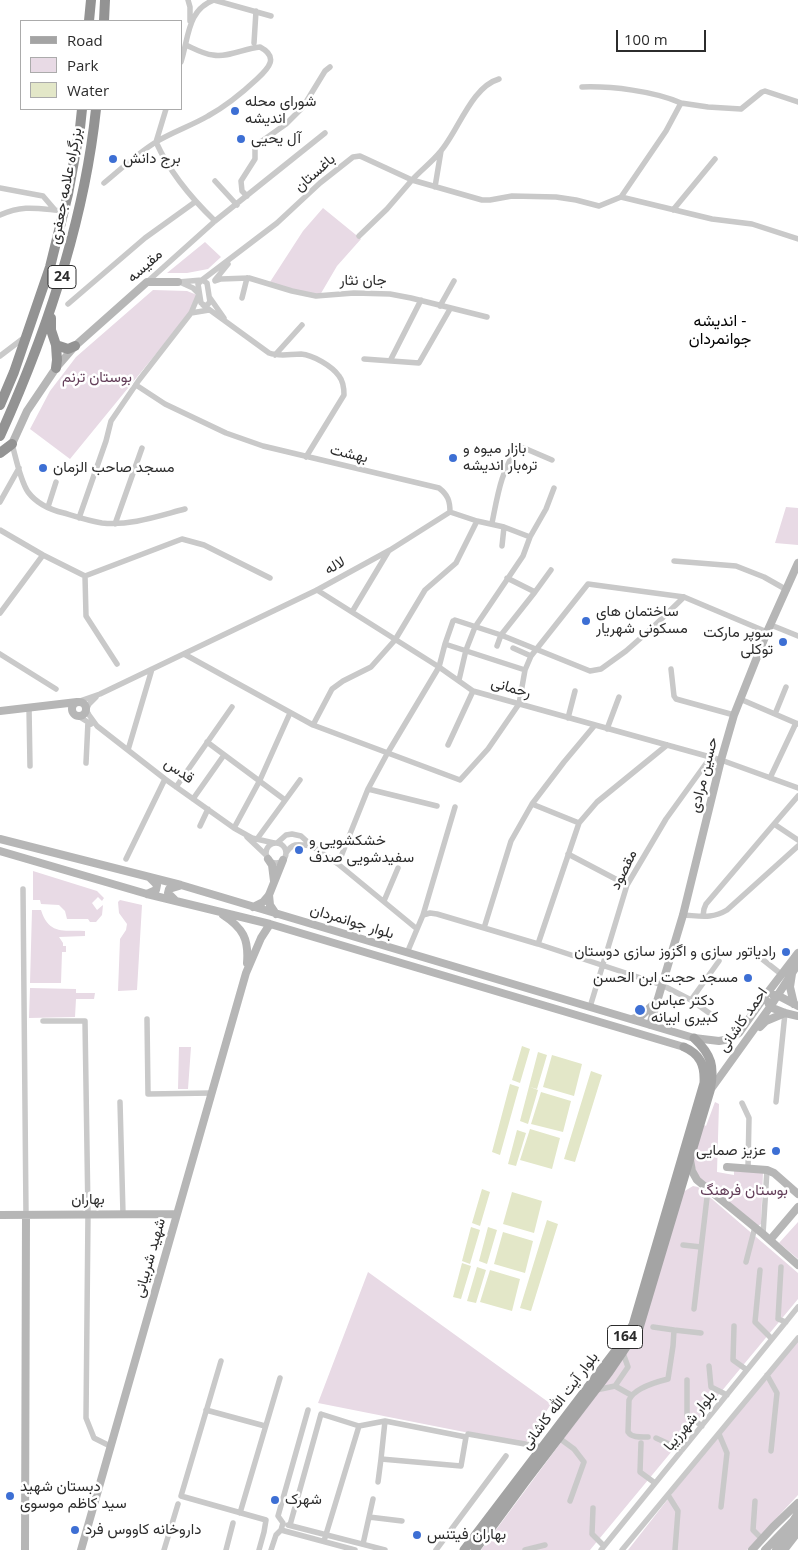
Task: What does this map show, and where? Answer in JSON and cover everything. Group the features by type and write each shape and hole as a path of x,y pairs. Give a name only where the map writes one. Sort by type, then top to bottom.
{"highway":[{"path":"90,20 91,0"},
{"path":"104,0 104,19"},
{"path":"104,19 109,0"},
{"name":"بزرگراه علامه جعفری","path":"0,403 14,372 50,267 60,211 80,128 82,110"},
{"name":"بزرگراه علامه جعفری","path":"0,436 23,385 64,270 83,194 96,110"},
{"path":"51,310 51,330 58,360 56,368"},
{"path":"56,345 68,349 75,346"},
{"path":"0,453 12,444"}],"main road":[{"path":"147,282 178,282"},
{"name":"مقیسه","path":"12,444 28,411 56,368 75,346 147,282"},
{"name":"حسین مرادی","path":"650,1025 683,915 734,715 769,629 787,590 795,578 798,563"},
{"path":"76,715 72,708 77,702"},
{"path":"0,711 77,702 84,703 86,710 85,714 76,715 54,706"},
{"name":"بلوار جوانمردان","path":"0,838 181,885 694,1038"},
{"name":"بلوار جوانمردان","path":"0,851 147,894 270,924 684,1047"},
{"path":"268,857 272,865 274,883"},
{"path":"253,907 263,902 269,894 285,857"},
{"path":"147,894 156,890 157,885 149,877"},
{"path":"176,901 168,893 169,889 181,885"},
{"path":"269,894 270,905 276,914"},
{"name":"شهید شربیانی","path":"216,911 232,921 246,939 248,950 246,973"},
{"name":"شهید شربیانی","path":"81,1550 246,973 260,938 270,924"},
{"name":"احمد کاشانی","path":"694,1038 719,1041 730,1039 740,1033 798,952"},
{"name":"احمد کاشانی","path":"710,1091 798,964"},
{"path":"792,972 790,987 796,1005"},
{"path":"796,1005 777,995 765,996 770,1007 798,1016"},
{"path":"632,1019 642,1016 658,1000"},
{"path":"750,1034 766,1021 784,1013"},
{"name":"بلوار آیت الله کاشانی","path":"480,1548 623,1353 639,1328 713,1076 709,1055 694,1038"},
{"name":"بلوار آیت الله کاشانی","path":"464,1550 617,1349 633,1325 704,1082 703,1065 698,1056 684,1047"},
{"path":"690,1153 690,1164 697,1180 798,1265"},
{"path":"727,1167 768,1170 798,1194"},
{"path":"680,1190 697,1180"},
{"path":"770,1240 798,1207"},
{"path":"25,1550 26,1214"},
{"name":"بهاران","path":"0,1215 177,1214"},
{"path":"752,1550 773,1526 798,1503"},
{"path":"784,1550 796,1525 798,1513"},
{"path":"765,1550 796,1525"},
{"path":"776,1550 796,1525"}],"street":[{"path":"188,0 190,26"},
{"path":"182,59 190,26 197,10 204,4 214,0 271,16"},
{"path":"254,43 256,11"},
{"path":"104,183 156,142 235,100 268,68 271,61 270,54 260,47 222,56 214,56 186,45"},
{"path":"247,196 242,191 241,181 255,159 255,146 286,124 303,107 330,67"},
{"path":"358,236 387,209 441,151 474,99 486,86 499,79"},
{"path":"582,87 604,86 664,97 680,103 708,108 741,109 764,91 798,102"},
{"path":"680,103 666,131 622,197 712,219 752,224 798,239"},
{"path":"166,110 156,142 165,162 195,202 215,221"},
{"name":"مقیسه","path":"147,282 215,221 325,133"},
{"path":"435,186 441,151"},
{"name":"باغستان","path":"202,280 278,223 320,183 353,157 367,158 412,180 482,200 512,196 556,197 598,206 622,197"},
{"path":"673,210 715,159"},
{"path":"215,181 237,205"},
{"path":"0,188 43,196 60,211"},
{"path":"68,304 144,238 195,202"},
{"path":"0,215 23,207 60,211"},
{"path":"208,287 215,281 230,260"},
{"path":"226,267 225,270 227,272 238,277"},
{"name":"جان نثار","path":"215,281 238,277 256,279 292,292 316,296 354,293 390,294 421,300 487,318"},
{"path":"242,298 248,278"},
{"path":"202,280 198,284 201,304 269,353 310,356 324,363 339,376 344,388 344,395 306,457"},
{"path":"440,306 454,280"},
{"path":"178,282 205,281 210,298 227,322"},
{"path":"178,282 193,288 198,294"},
{"path":"79,518 106,442 111,421 191,313 198,294"},
{"path":"203,305 208,305 210,298"},
{"path":"390,361 421,300"},
{"path":"364,359 419,363 450,309"},
{"path":"191,313 209,310"},
{"path":"276,355 302,325"},
{"path":"0,356 27,336"},
{"name":"بهشت","path":"136,385 164,404 226,433 263,446 439,488 446,493 450,502 450,512"},
{"path":"12,444 28,492 41,504 48,507 79,518 115,524 129,523 185,509"},
{"path":"115,524 142,448"},
{"path":"492,523 503,477 512,455 518,448 524,448 552,460"},
{"path":"0,502 19,468"},
{"path":"48,507 56,482"},
{"path":"459,680 466,650 475,627 523,556 530,537 546,509 554,488"},
{"path":"450,512 477,521 492,523 530,537"},
{"name":"لاله","path":"77,702 100,694 317,590 390,550 450,512"},
{"path":"313,725 332,689 343,681 371,667 395,640 425,590 456,563 477,521"},
{"path":"502,546 504,527"},
{"path":"0,530 42,555 86,576 182,539 204,545 270,578"},
{"path":"352,612 390,550"},
{"path":"0,614 42,555"},
{"path":"674,561 736,566 764,577 787,590"},
{"path":"497,646 501,635 551,570"},
{"path":"86,576 86,616 116,664"},
{"path":"507,578 535,592"},
{"path":"184,654 313,725 460,780 488,749 519,704 531,656 538,650 588,584 684,597 769,629 798,636"},
{"name":"رحمانی","path":"317,590 439,667 473,691 721,760 798,788"},
{"path":"338,864 368,789 439,667 454,620 501,635 590,671 601,669 626,651 652,629 684,597"},
{"path":"448,645 526,670"},
{"path":"513,648 531,656"},
{"path":"0,654 56,689"},
{"path":"128,750 152,669"},
{"path":"671,669 676,699 734,715"},
{"path":"775,714 786,687"},
{"path":"448,745 473,691"},
{"path":"568,718 575,691"},
{"path":"86,710 100,694"},
{"path":"607,729 619,697"},
{"path":"740,700 797,723 770,778"},
{"path":"176,787 232,707"},
{"path":"29,708 30,766"},
{"name":"قدس","path":"86,710 97,726"},
{"path":"234,828 260,780 290,713"},
{"name":"قدس","path":"76,715 97,726 165,779 246,836 268,857"},
{"path":"86,763 88,722"},
{"path":"484,928 512,841 532,804 595,725"},
{"path":"206,742 285,800"},
{"path":"538,944 579,823 597,802 667,745"},
{"path":"193,799 224,755"},
{"name":"مقصود","path":"590,1007 628,885 666,819 710,758"},
{"path":"126,859 165,779"},
{"path":"257,839 300,780"},
{"path":"368,789 437,806"},
{"path":"703,916 706,904 798,796"},
{"path":"532,804 579,823"},
{"path":"407,953 423,915 455,807"},
{"path":"200,826 208,810"},
{"path":"774,824 798,840"},
{"path":"312,846 294,845 290,847 285,857 274,862 268,857 267,849 269,846 286,835 300,836 338,864 417,929"},
{"name":"قدس","path":"246,836 276,843"},
{"path":"276,843 283,846 285,857"},
{"path":"683,915 718,916 798,846"},
{"path":"568,854 628,885"},
{"path":"384,901 398,868"},
{"path":"23,888 26,1214"},
{"path":"423,915 437,914 538,944 662,985 692,1000 712,1015"},
{"path":"752,951 781,974"},
{"path":"692,1000 719,961"},
{"path":"776,1102 784,1013"},
{"path":"147,1019 148,1094 212,1093"},
{"path":"43,1022 85,1021 88,1214 86,1418 94,1438 110,1446"},
{"path":"120,1102 122,1214"},
{"path":"742,1103 749,1118 748,1168"},
{"path":"763,1234 768,1170"},
{"path":"694,1309 708,1189"},
{"path":"746,1262 755,1227"},
{"path":"683,1245 701,1247"},
{"path":"781,1267 778,1319 786,1322"},
{"path":"760,1270 755,1322 772,1339"},
{"name":"بلوار شهرزیبا","path":"602,1548 798,1308"},
{"path":"734,1326 733,1360 747,1370"},
{"path":"653,1327 701,1333"},
{"path":"648,1437 633,1436 628,1432 629,1400 631,1395 650,1384 668,1379 674,1346 674,1330"},
{"name":"بلوار شهرزیبا","path":"624,1549 798,1338"},
{"path":"615,1386 628,1367 623,1353"},
{"path":"221,1361 181,1496 266,1520 259,1550"},
{"path":"709,1366 711,1387 727,1395"},
{"path":"767,1375 777,1393 771,1451"},
{"path":"240,1513 280,1378"},
{"path":"687,1380 687,1415 702,1426"},
{"path":"596,1390 615,1386 631,1395"},
{"path":"206,1410 265,1426"},
{"path":"308,1410 278,1516 283,1523 385,1550"},
{"path":"290,1525 321,1414 359,1426 385,1421 466,1438 461,1466 381,1459"},
{"path":"378,1482 385,1421"},
{"path":"324,1541 359,1426"},
{"path":"468,1434 542,1448"},
{"path":"719,1434 727,1453 721,1507"},
{"path":"559,1438 574,1449 584,1462 570,1501"},
{"path":"656,1438 682,1450"},
{"path":"640,1443 640,1472 655,1483"},
{"path":"436,1550 506,1456"},
{"path":"668,1495 678,1511 675,1550"},
{"path":"362,1544 373,1499"},
{"path":"755,1501 753,1530 762,1539"},
{"path":"164,1550 178,1504"},
{"path":"592,1508 592,1534 602,1548"},
{"path":"369,1517 402,1521"},
{"path":"226,1550 233,1523"},
{"path":"271,1550 276,1535 281,1530 283,1523"},
{"path":"281,1530 324,1541 332,1547 355,1550"},
{"path":"332,1547 335,1537"},
{"path":"525,1550 545,1545"}],"green space":[{"path":"323,208 361,239 337,266 320,295 310,295 270,282 303,231"},
{"path":"205,242 221,257 208,269 187,273 167,273"},
{"name":"بوستان ترنم","path":"153,290 187,291 197,295 191,311 70,459 30,429 50,391 76,357"},
{"path":"786,507 798,508 798,545 775,543"},
{"path":"33,871 97,891 104,898 102,901 98,897 92,903 97,910 103,905 102,915 96,922 90,922 88,919 67,919 65,911 59,905 41,904 40,900 33,900"},
{"path":"120,900 142,905 137,990 118,991 120,939 126,930 127,924 119,913 118,902"},
{"path":"32,910 41,910 48,924 58,930 85,931 85,936 59,937 63,946 66,946 66,952 62,952 61,983 30,983"},
{"path":"30,988 76,989 76,993 95,993 94,999 76,999 75,1017 29,1018"},
{"path":"179,1047 191,1047 188,1089 178,1089"},
{"name":"بوستان فرهنگ","path":"715,1102 719,1104 717,1172 734,1175 734,1170 763,1172 761,1224 758,1226 698,1177 693,1161 702,1124 706,1126"},
{"path":"693,1186 698,1187 798,1273 798,1299 590,1550 481,1550 631,1348 643,1327 683,1192"},
{"path":"798,1222 798,1259 779,1243"},
{"path":"368,1272 551,1404 525,1444 318,1403"},
{"path":"798,1340 798,1495 747,1550 628,1550 719,1434"}],"water":[{"path":"522,1046 530,1049 520,1083 512,1080"},
{"path":"538,1052 547,1055 537,1089 530,1087 538,1090 528,1124 520,1121"},
{"path":"552,1055 582,1064 574,1096 543,1087"},
{"path":"591,1071 602,1075 575,1162 564,1159"},
{"path":"510,1084 519,1087 500,1155 492,1152"},
{"path":"541,1092 571,1101 563,1132 531,1124"},
{"path":"530,1129 560,1138 552,1169 520,1160"},
{"path":"517,1130 526,1133 516,1166 508,1164"},
{"path":"482,1189 490,1192 480,1226 472,1223"},
{"path":"512,1192 542,1201 534,1233 503,1224"},
{"path":"547,1220 558,1224 531,1311 520,1308"},
{"path":"471,1227 480,1230 470,1264 462,1261"},
{"path":"488,1227 497,1230 487,1264 479,1261"},
{"path":"503,1232 533,1241 525,1273 494,1264"},
{"path":"462,1263 471,1266 461,1299 453,1297"},
{"path":"477,1267 486,1270 476,1303 467,1301"},
{"path":"490,1270 520,1279 512,1311 480,1302"}],"place":[{"name":"شورای محله اندیشه","path":"235,111"},
{"name":"آل یحیی","path":"241,139"},
{"name":"برج دانش","path":"113,159"},
{"name":"بازار میوه و تره‌بار اندیشه","path":"453,458"},
{"name":"مسجد صاحب الزمان","path":"43,468"},
{"name":"ساختمان های مسکونی شهریار","path":"586,621"},
{"name":"سوپر مارکت توکلی","path":"783,642"},
{"name":"خشکشویی و سفیدشویی صدف","path":"299,850"},
{"name":"رادیاتور سازی و اگزوز سازی دوستان","path":"786,952"},
{"name":"مسجد حجت ابن الحسن","path":"748,978"},
{"name":"دکتر عباس کبیری ابیانه","path":"640,1010"},
{"name":"عزیز صمایی","path":"776,1151"},
{"name":"دبستان شهید سید کاظم موسوی","path":"10,1496"},
{"name":"شهرک","path":"275,1500"},
{"name":"داروخانه کاووس فرد","path":"75,1530"},
{"name":"بهاران فیتنس","path":"417,1535"}],"district":[{"name":"اندیشه - جوانمردان","path":"720,330"}]}
